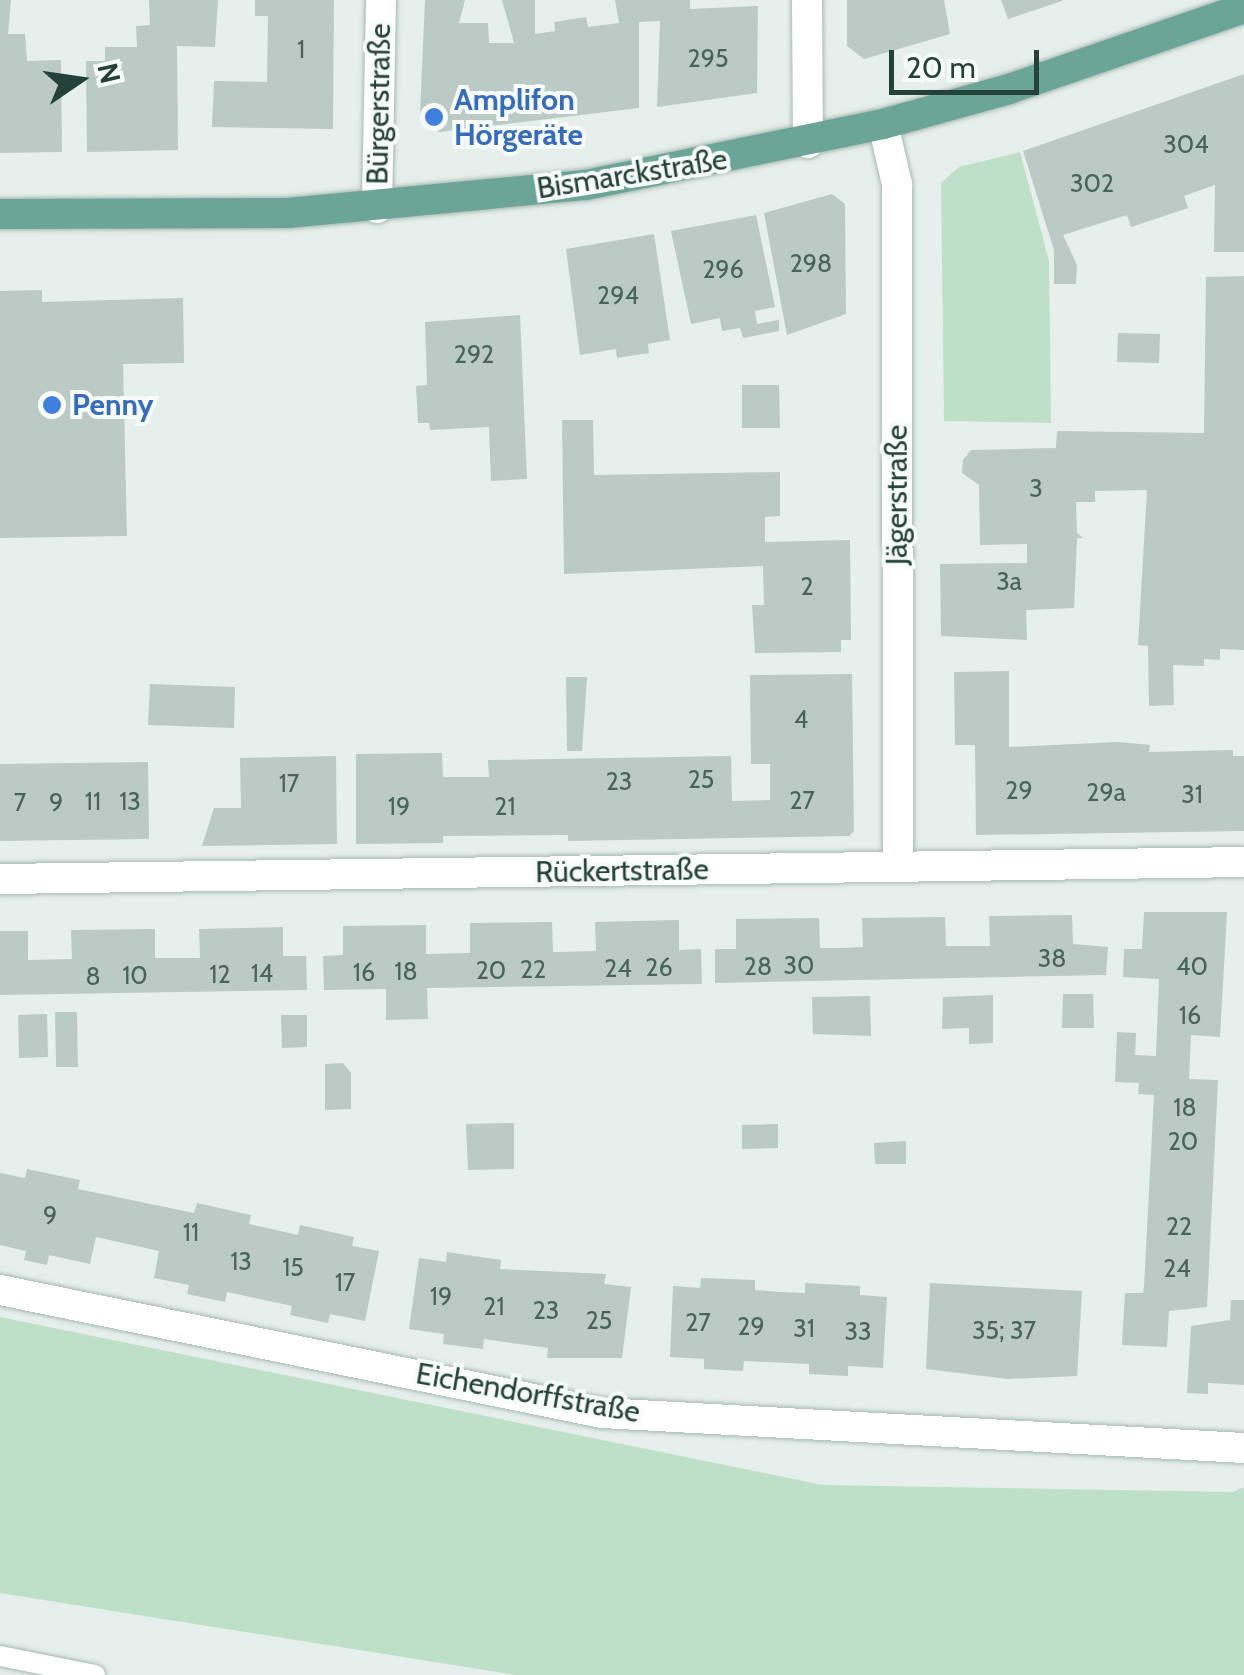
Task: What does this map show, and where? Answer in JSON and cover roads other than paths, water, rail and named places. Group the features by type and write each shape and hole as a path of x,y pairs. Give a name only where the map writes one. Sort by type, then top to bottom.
{"main road":[{"name":"Bismarckstraße","path":"0,214 164,218 377,208 586,185 884,124 1009,89 1244,8"}],"street":[{"name":"Bürgerstraße","path":"377,208 381,0"},
{"path":"807,0 808,142"},
{"name":"Jägerstraße","path":"884,124 896,184 898,867"},
{"name":"Rückertstraße","path":"0,880 1244,862"},
{"name":"Eichendorffstraße","path":"0,1290 602,1413 1244,1448"}],"lane":[{"path":"0,1656 95,1675"}],"place":[{"name":"Amplifon Hörgeräte","path":"434,117"},
{"name":"Penny","path":"52,405"}]}
